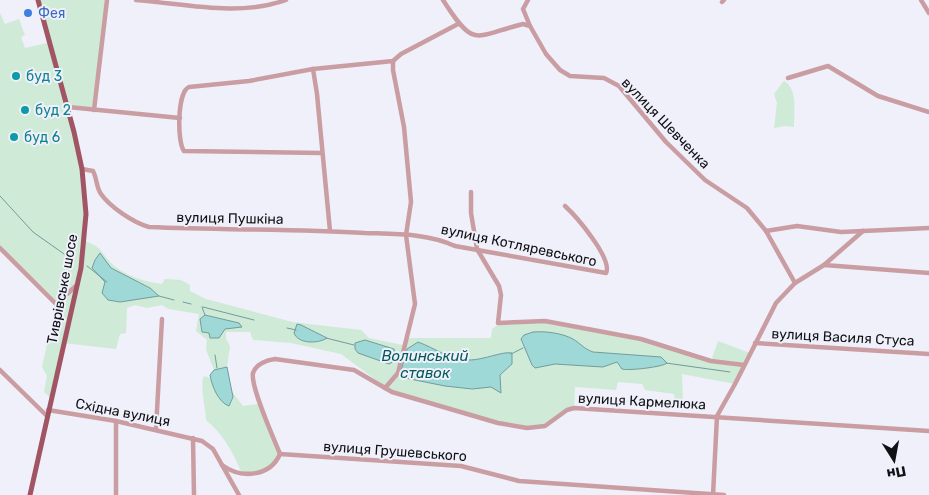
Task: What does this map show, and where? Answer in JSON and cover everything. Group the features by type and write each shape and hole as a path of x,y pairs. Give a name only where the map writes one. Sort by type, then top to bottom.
{"main road":[{"name":"Тиврівське шосе","path":"30,495 77,285 83,255 86,222 82,169 68,107 38,0"}],"street":[{"path":"94,110 107,0"},
{"path":"136,0 246,9 271,5 286,0"},
{"path":"443,0 458,24 474,36 488,36 523,24 530,26"},
{"path":"528,0 523,9 530,26"},
{"path":"921,0 929,13"},
{"path":"321,153 184,151 180,146 180,118 183,93 188,87 249,81 313,69 393,61 400,54 458,24"},
{"name":"вулиця Шевченка","path":"530,26 546,54 560,70 570,76 604,78 619,86 679,155 705,180 747,208 766,231 795,283"},
{"path":"385,388 398,373 415,304 406,235 411,202 404,127 393,61"},
{"path":"788,78 828,66 878,96 929,112"},
{"path":"313,69 330,231"},
{"path":"68,107 180,118"},
{"name":"вулиця Пушкіна","path":"82,169 93,171 98,188 106,200 139,223 150,227 330,231 406,235"},
{"path":"471,192 471,212 477,250 499,286 501,295 497,318 501,324 545,321 641,339 710,361 744,365"},
{"name":"вулиця Котляревського","path":"406,235 440,239 455,246 606,273 607,264 602,254 578,219 565,206"},
{"path":"766,231 797,226 841,232 929,228"},
{"path":"712,495 716,416 776,303 795,283 824,265 863,231"},
{"path":"0,248 56,304 77,285"},
{"path":"824,265 929,273"},
{"path":"156,429 162,318"},
{"name":"вулиця Василя Стуса","path":"755,343 929,354"},
{"name":"вулиця Кармелюка","path":"280,454 256,389 253,375 255,369 264,361 275,359 354,370 385,388 498,423 534,429 551,423 567,410 574,408 929,431"},
{"path":"0,370 48,413"},
{"name":"Східна вулиця","path":"48,413 116,421 193,438 208,445 239,495"},
{"path":"116,421 116,495"},
{"path":"193,438 194,495"},
{"path":"222,465 238,473 257,474 270,467 280,454"},
{"name":"вулиця Грушевського","path":"280,454 461,466 519,481 724,495"}],"shaded area":[{"path":"38,0 107,0 94,110 68,107 82,169 85,241 98,248 111,263 122,271 142,280 155,283 162,284 165,279 181,280 190,285 190,291 206,299 292,322 361,330 369,338 402,345 407,338 491,338 492,329 508,322 534,321 598,330 633,338 711,361 718,341 750,353 735,384 682,374 683,401 679,406 676,405 674,394 645,390 642,384 618,382 616,390 575,387 574,408 540,428 498,423 392,392 341,354 291,343 253,340 250,332 226,332 226,339 230,346 227,367 214,370 206,350 207,340 196,331 199,314 168,309 162,305 147,308 135,305 127,308 126,333 120,334 116,349 63,343 51,398 44,392 47,376 42,367 56,304 0,249 0,13 5,24 19,19 25,35 21,37 25,48 51,42"},
{"path":"784,81 793,95 795,108 794,127 774,128 777,103 774,94"},
{"path":"204,376 210,378 224,401 232,402 230,389 243,406 258,404 280,454 277,459 257,474 241,471 226,443 206,420 202,391"}],"water":[{"path":"100,253 111,268 150,288 159,296 120,302 108,300 102,293 105,282 92,268"},
{"path":"205,315 239,323 242,327 225,329 219,338 210,338 209,333 202,332 200,319"},
{"path":"297,324 327,338 314,342 304,341 296,337 294,333"},
{"path":"533,332 564,335 593,352 661,357 667,363 653,367 631,369 622,369 617,362 603,367 555,364 535,368 521,339 524,335"},
{"path":"365,340 394,349 396,354 394,361 389,364 358,353 355,349 355,343"},
{"name":"Волинський ставок","path":"418,342 463,360 475,360 503,353 512,353 512,364 500,375 501,393 491,387 472,389 405,378 401,371 407,349"},
{"path":"227,367 233,397 229,406 222,401 214,389 210,375 214,370"}],"waterway":[{"path":"0,196 33,232 74,261"},
{"path":"87,266 107,282"},
{"path":"159,296 174,300"},
{"path":"183,302 191,304"},
{"path":"202,307 205,315"},
{"path":"203,307 254,320"},
{"path":"287,328 296,330"},
{"path":"326,338 354,345"},
{"path":"511,354 523,348"},
{"path":"215,355 217,368"},
{"path":"666,363 730,372"}],"place":[{"name":"Фея","path":"28,13"},
{"name":"буд 3","path":"16,76"},
{"name":"буд 2","path":"25,110"},
{"name":"буд 6","path":"14,137"}]}
